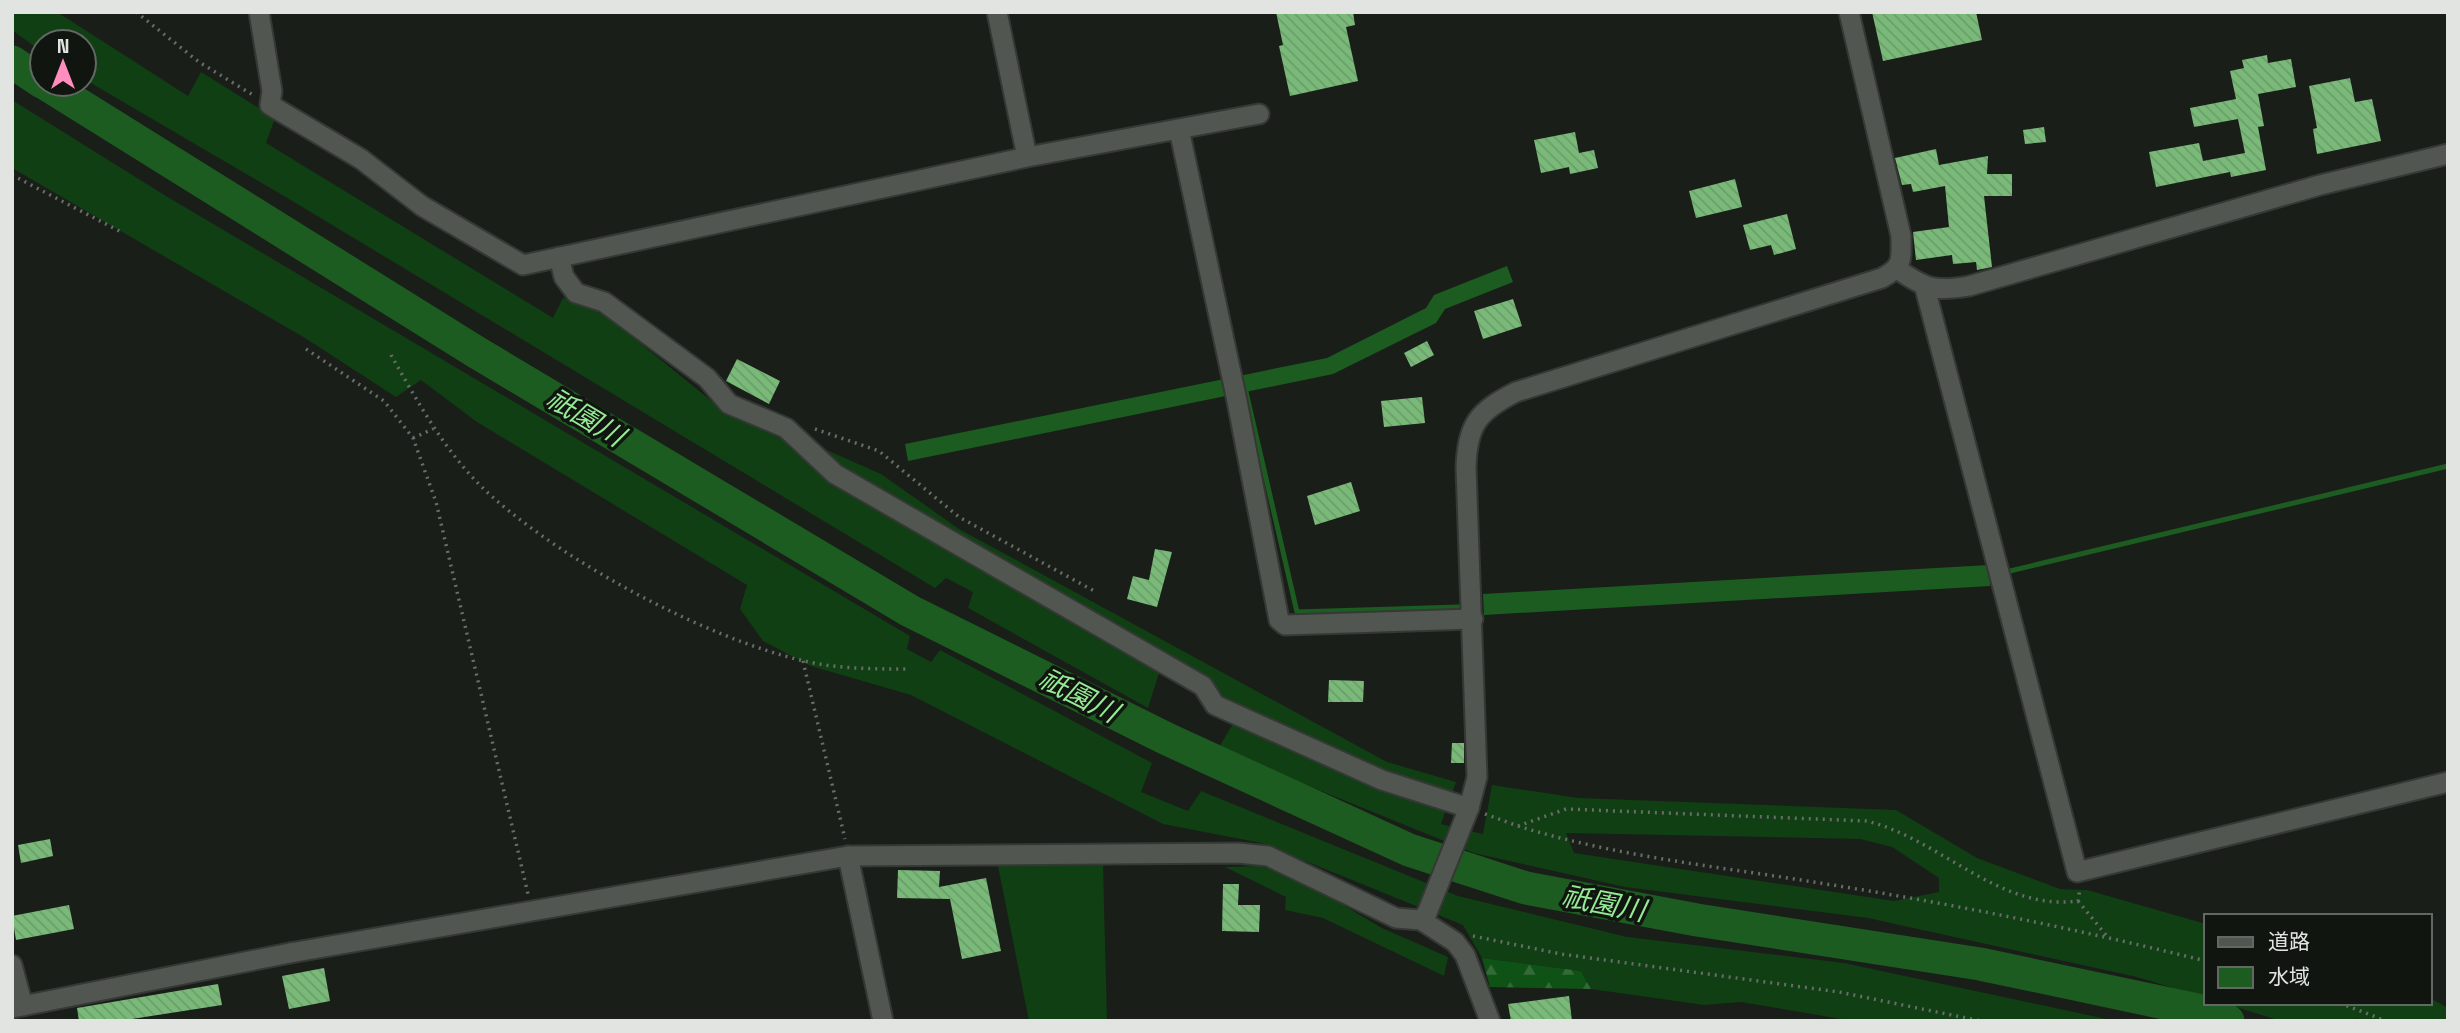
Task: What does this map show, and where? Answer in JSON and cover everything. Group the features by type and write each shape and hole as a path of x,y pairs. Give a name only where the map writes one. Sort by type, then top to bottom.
{"street":[{"path":"259,12 272,91 270,105 361,159 422,206 523,265 1027,157 1259,114"},
{"path":"997,12 1027,157"},
{"path":"1424,917 1469,808 1477,777 1467,442 1474,423 1490,405 1516,392 1882,278 1897,269 1901,261 1901,236 1849,12"},
{"path":"1178,129 1237,401 1279,620 1285,625 1473,619"},
{"path":"1897,269 1925,288 1946,290 1969,286 2320,185 2448,154"},
{"path":"559,257 564,277 576,293 604,302 707,377 729,404 786,428 835,474 1203,686 1215,705 1382,780 1469,808"},
{"path":"1925,288 2077,872 2448,782"},
{"path":"12,965 18,1007 290,953 848,856 1238,853 1268,856 1396,918 1424,917 1465,955 1490,1021"},
{"path":"848,856 883,1021"}],"path":[{"path":"136,12 200,62 270,105"},
{"path":"12,175 123,233"},
{"path":"306,349 384,401 414,438 436,502 532,910"},
{"path":"391,355 433,429 494,499 572,558 712,630 803,661 855,669 909,669"},
{"path":"786,428 803,424 879,451 959,517 1096,592"},
{"path":"414,438 433,429"},
{"path":"803,661 848,856"},
{"path":"1469,808 1571,842 1895,895 2106,936 2204,960"},
{"path":"1518,826 1566,809 1867,821 1894,827 1969,874 2054,905 2078,901"},
{"path":"2077,872 2081,891 2078,901"},
{"path":"2078,901 2106,936"},
{"path":"1455,943 1475,936 1561,954 1839,992 1981,1021"},
{"path":"2345,1005 2386,1021"}],"shaded area":[{"path":"12,12 57,12 82,28 28,28 28,42 12,30"},
{"path":"98,38 188,96 201,72 275,118 266,143 553,318 563,298 597,308 714,403 780,438 799,438 881,474 959,529 1387,762 1456,782 1441,824 1483,834 1492,785 1578,798 1896,810 1977,858 2060,889 2087,890 2204,923 2204,997 2137,977 1868,918 1625,887 1474,853 1218,749 1240,712 1164,657 1148,708 968,608 973,592 946,578 935,588 289,199 98,87","holes":["1566,833 1860,839 1892,847 1939,878 1939,892 1894,901 1574,853"]},
{"path":"12,100 166,196 910,636 907,649 931,662 940,650 1152,763 1141,792 1188,811 1201,791 1458,896 1627,937 1844,963 2116,1021 1853,1021 1741,1002 1704,1005 1591,989 1581,971 1482,958 1463,925 1261,843 1163,824 911,695 811,666 763,641 740,609 747,585 477,422 421,380 396,397 305,338 12,168"},
{"path":"1103,865 1107,1021 1029,1021 998,866"},
{"path":"1261,866 1304,882 1382,928 1448,957 1444,976 1323,918 1285,910 1286,897 1225,867"},
{"path":"2432,999 2448,1008 2448,1021 2359,1021 2355,1018 2352,1021 2281,1021 2229,1005 2432,1005"}],"green space":[{"path":"1482,958 1581,971 1591,989 1490,987"}],"water":[{"path":"1507,266 1513,282 1445,309 1436,323 1333,374 908,461 905,444 1327,358 1426,308 1434,295"},
{"path":"1989,565 1990,586 1484,615 1483,594"}],"building":[{"path":"1276,12 1353,12 1355,25 1346,27 1358,81 1290,96 1279,46 1283,45"},
{"path":"1872,12 1976,12 1982,40 1883,61"},
{"path":"2267,55 2268,63 2291,59 2296,87 2258,94 2264,126 2258,127 2266,170 2231,177 2230,172 2156,187 2149,152 2199,143 2203,161 2245,153 2238,119 2194,127 2190,108 2236,99 2230,71 2244,68 2242,60"},
{"path":"2350,78 2355,102 2372,99 2381,141 2317,154 2313,129 2317,128 2309,86"},
{"path":"2044,127 2046,142 2025,144 2023,130"},
{"path":"1575,132 1579,153 1594,150 1598,168 1570,174 1569,167 1541,173 1534,140"},
{"path":"1936,149 1939,165 1988,156 1987,174 2012,174 2012,196 1984,196 1992,267 1977,270 1976,262 1953,264 1952,255 1916,260 1913,232 1949,227 1945,186 1913,192 1911,184 1902,185 1895,158"},
{"path":"1735,179 1742,207 1696,218 1689,191"},
{"path":"1787,214 1796,249 1774,255 1771,245 1750,250 1743,225"},
{"path":"1513,299 1522,326 1483,339 1474,311"},
{"path":"1427,341 1434,355 1411,367 1404,353"},
{"path":"737,359 780,381 769,404 726,381"},
{"path":"1422,397 1425,423 1384,427 1381,401"},
{"path":"1351,482 1360,511 1315,525 1307,496"},
{"path":"1155,549 1172,552 1157,607 1127,599 1133,576 1149,580"},
{"path":"1329,680 1364,681 1363,702 1328,702"},
{"path":"1452,743 1464,743 1464,763 1451,763"},
{"path":"50,839 53,856 21,863 18,845"},
{"path":"898,870 940,871 939,887 986,878 1001,951 962,959 950,899 897,898"},
{"path":"1223,884 1239,884 1238,905 1260,905 1259,932 1222,931"},
{"path":"69,905 74,929 16,940 12,916"},
{"path":"324,968 330,1001 289,1009 282,976"},
{"path":"218,984 222,1005 119,1021 79,1021 77,1008"},
{"path":"1569,996 1572,1021 1511,1021 1508,1004"}],"waterway":[{"name":"祇園川","path":"12,62 28,73"},
{"name":"祇園川","path":"68,98 476,352 910,611 1167,739 1409,850 1526,888 1697,920 1980,964 2202,1011 2228,1021"},
{"path":"1246,392 1297,612 1459,607"},
{"path":"1989,576 2448,466"}]}
